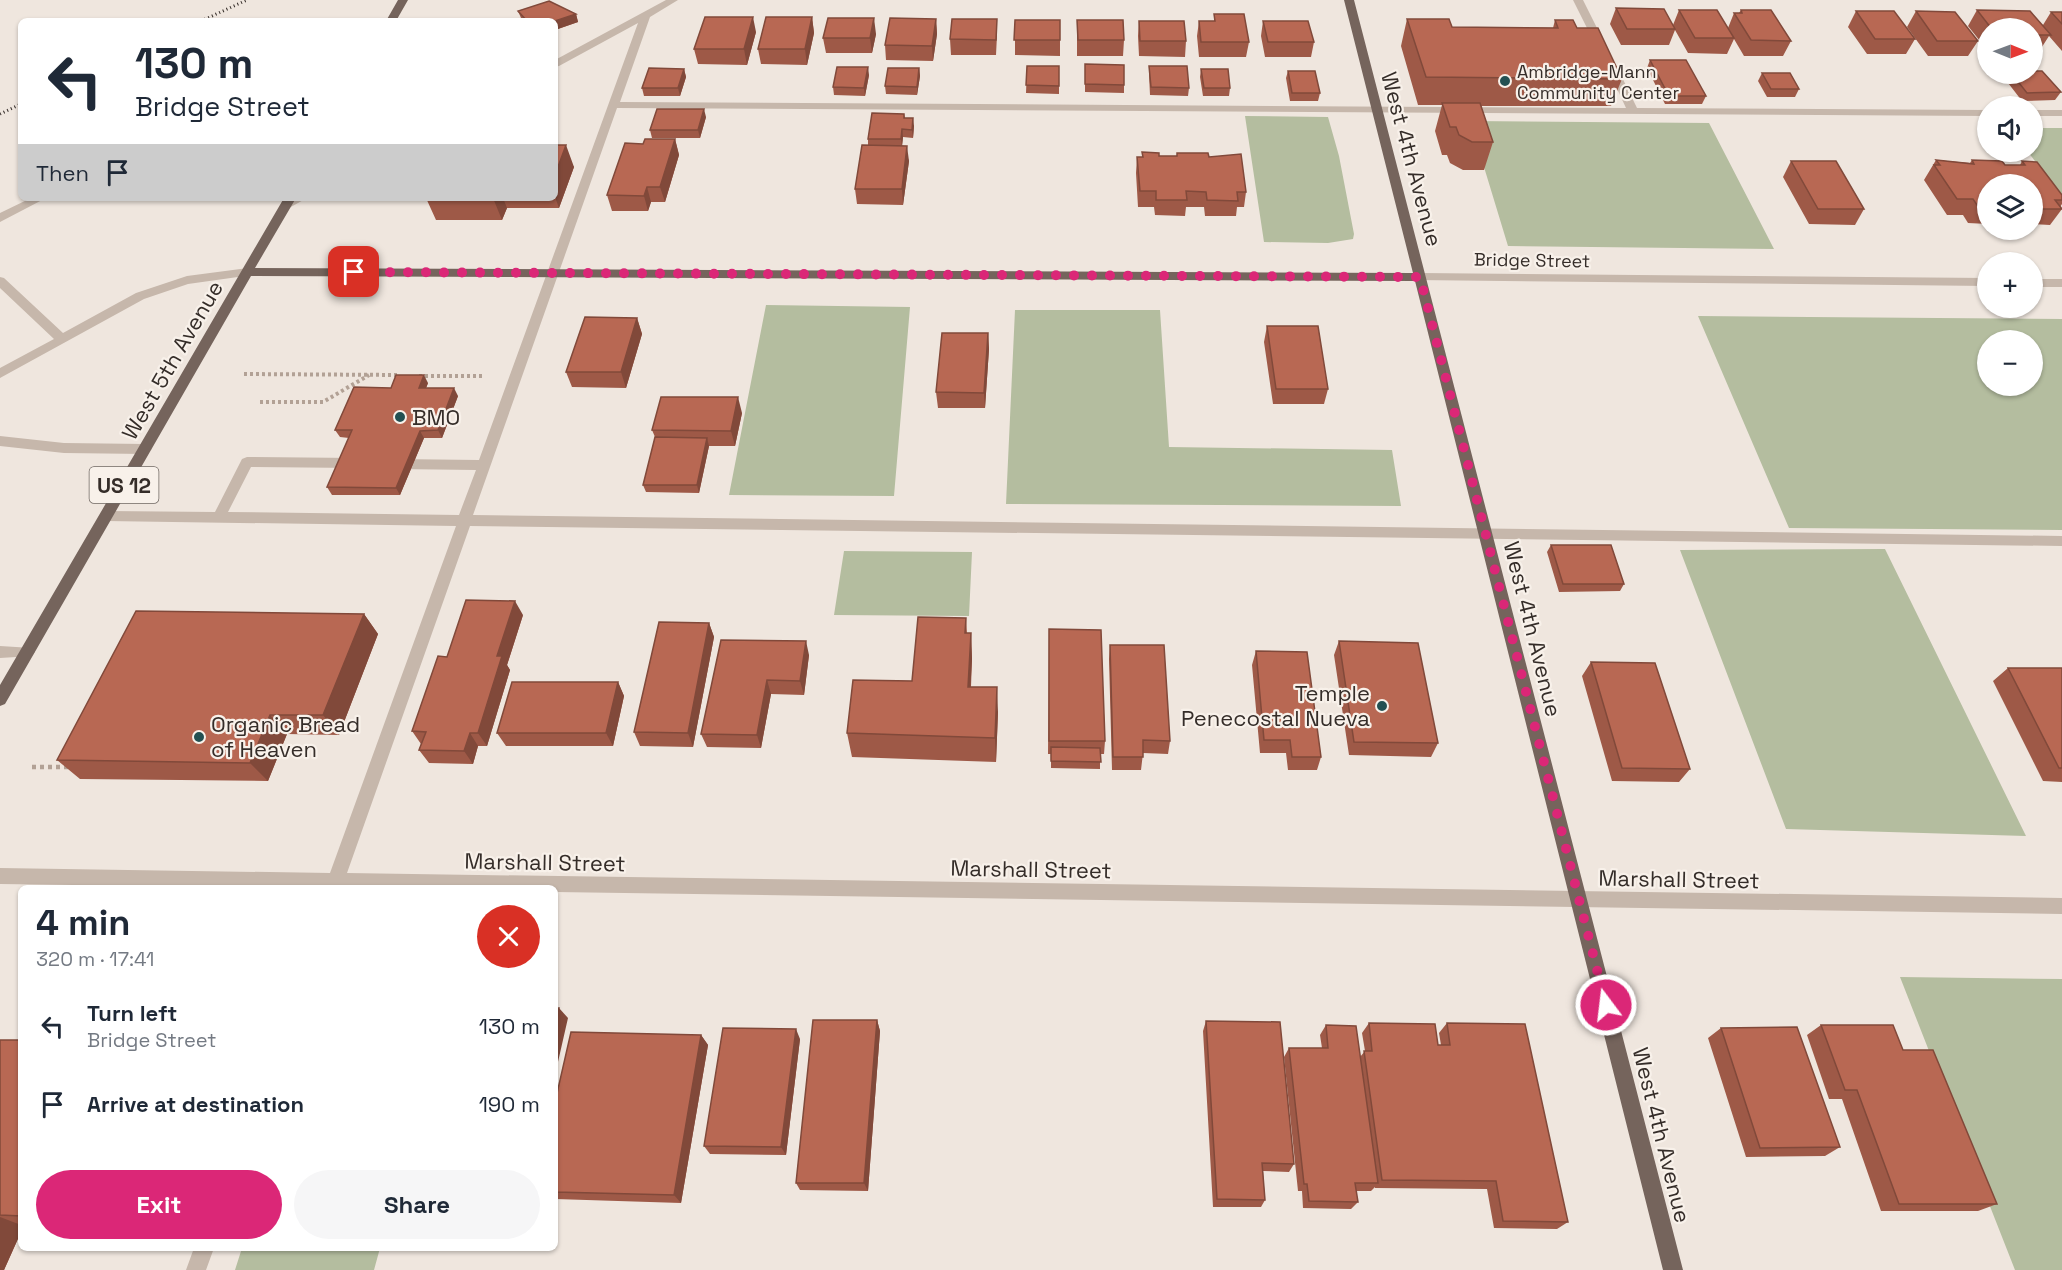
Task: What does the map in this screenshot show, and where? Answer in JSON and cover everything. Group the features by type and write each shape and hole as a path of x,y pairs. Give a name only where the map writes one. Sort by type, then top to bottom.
{"main road":[{"path":"392,18 403,0"},
{"name":"West 4th Avenue","path":"1349,0 1673,1270"},
{"name":"West 5th Avenue","path":"0,699 287,202"},
{"name":"Bridge Street","path":"248,272 1420,277"}],"street":[{"path":"558,62 673,0"},
{"path":"1578,0 1633,111"},
{"path":"334,884 645,16"},
{"path":"613,105 1977,113"},
{"path":"2043,113 2062,114"},
{"path":"0,218 34,201"},
{"path":"0,374 140,296 197,278 248,272"},
{"name":"Bridge Street","path":"1420,277 1977,282"},
{"path":"0,281 62,339"},
{"path":"2043,283 2062,283"},
{"path":"0,441 64,448 145,449"},
{"path":"219,517 247,462 484,465"},
{"path":"106,516 2062,541"},
{"path":"0,652 27,652"},
{"name":"Marshall Street","path":"0,876 407,885"},
{"name":"Marshall Street","path":"558,887 2062,906"},
{"path":"196,1270 203,1251"}],"path":[{"path":"244,374 404,375"},
{"path":"260,402 323,402 370,375"},
{"path":"415,375 516,376"},
{"path":"32,767 75,768"}],"green space":[{"path":"1245,116 1328,117 1339,156 1354,234 1353,239 1328,243 1264,242"},
{"path":"1470,121 1709,123 1774,249 1508,246"},
{"path":"2043,128 2062,128 2062,196 2036,162 2043,162"},
{"path":"766,305 910,307 894,496 729,495"},
{"path":"1015,310 1160,310 1169,447 1392,450 1401,506 1006,504"},
{"path":"1698,316 2062,319 2062,530 1789,528"},
{"path":"1885,549 2026,836 1786,829 1680,550"},
{"path":"844,551 972,552 969,616 834,615"},
{"path":"1900,977 2062,979 2062,1270 2015,1270"},
{"path":"241,1251 379,1251 374,1270 235,1270"}],"building":[{"path":"549,1 576,14 558,20 558,18 524,18 518,11"},
{"path":"1616,8 1664,9 1675,29 1627,29"},
{"path":"1679,10 1717,10 1734,38 1695,38"},
{"path":"1741,10 1771,10 1791,41 1751,40 1734,13 1742,13"},
{"path":"1977,10 2030,11 2036,18 1983,18"},
{"path":"1856,11 1894,11 1915,39 1875,39"},
{"path":"1916,11 1955,12 1977,40 1977,41 1937,41"},
{"path":"2051,12 2062,12 2062,24"},
{"path":"1214,14 1244,14 1249,42 1201,42 1199,21 1215,21"},
{"path":"705,17 753,17 744,49 694,49"},
{"path":"766,17 812,17 805,49 758,49"},
{"path":"828,18 874,18 870,38 823,38"},
{"path":"890,18 936,19 932,46 885,45"},
{"path":"952,19 997,19 996,40 950,39"},
{"path":"1407,19 1449,19 1452,27 1558,28 1555,20 1573,20 1577,28 1598,28 1622,79 1426,77"},
{"path":"1015,20 1060,20 1060,40 1014,40"},
{"path":"1077,20 1123,20 1124,40 1078,40"},
{"path":"1139,21 1184,21 1186,41 1140,41"},
{"path":"1263,21 1308,21 1314,42 1268,42"},
{"path":"2043,26 2051,35 2043,35"},
{"path":"1650,60 1686,60 1706,96 1669,96"},
{"path":"1085,64 1124,65 1124,85 1085,84"},
{"path":"1027,66 1059,66 1059,86 1026,85"},
{"path":"1149,66 1187,66 1189,88 1151,87"},
{"path":"837,67 868,67 864,88 833,87"},
{"path":"649,68 684,69 678,88 642,88"},
{"path":"888,68 919,68 917,87 885,86"},
{"path":"1201,69 1228,69 1230,88 1204,88"},
{"path":"1288,71 1315,71 1320,93 1292,93"},
{"path":"2043,72 2061,92 2027,93 2020,84 2043,84"},
{"path":"1762,73 1790,73 1799,89 1771,89"},
{"path":"1442,103 1480,103 1493,142 1472,142 1459,135 1456,127 1450,127"},
{"path":"657,109 704,109 698,130 650,130"},
{"path":"872,113 904,114 904,118 913,118 912,130 902,129 901,139 868,139"},
{"path":"645,139 675,139 660,187 647,187 644,196 607,195 625,143 643,144"},
{"path":"558,145 566,145 558,167"},
{"path":"862,145 907,146 902,189 855,189"},
{"path":"1142,152 1159,153 1159,156 1177,156 1177,153 1208,153 1209,157 1241,154 1246,192 1237,192 1238,201 1207,200 1206,192 1186,191 1187,200 1156,200 1156,191 1140,191 1137,157 1143,157"},
{"path":"1936,160 1974,164 1972,160 2003,162 2005,165 2025,165 2023,162 2037,162 2062,195 2062,200 2055,200 2062,209 2043,209 2043,174 1977,174 1977,205 1973,199 1957,199 1934,165 1940,165"},
{"path":"1791,161 1836,161 1864,209 1818,209"},
{"path":"585,317 637,318 621,372 566,372"},
{"path":"1267,326 1318,326 1328,389 1276,389"},
{"path":"942,333 988,333 984,393 936,392"},
{"path":"396,375 424,375 419,388 454,388 438,430 420,431 396,488 327,487 352,430 335,430 354,387 391,388"},
{"path":"661,397 738,397 731,431 652,430"},
{"path":"655,437 707,438 697,485 643,485"},
{"path":"1551,545 1611,545 1624,584 1563,584"},
{"path":"466,600 515,601 497,656 502,656 478,733 470,733 464,751 419,750 426,732 412,731 438,656 447,657"},
{"path":"136,611 364,614 323,715 270,715 250,763 57,760"},
{"path":"918,617 966,618 965,633 971,633 968,687 997,687 995,738 847,733 853,680 912,681"},
{"path":"659,622 709,623 688,733 634,732"},
{"path":"1049,629 1101,630 1105,741 1049,741"},
{"path":"721,640 806,641 800,681 767,680 757,735 701,734"},
{"name":"Temple Penecostal Nueva","path":"1339,641 1418,643 1438,743 1354,742"},
{"path":"1110,645 1164,645 1170,741 1143,740 1143,757 1113,757"},
{"path":"1256,651 1307,652 1321,757 1292,757 1290,740 1264,740"},
{"path":"1591,662 1655,663 1690,769 1622,768"},
{"path":"2008,668 2062,668 2062,768 2059,768"},
{"path":"512,682 618,682 606,733 497,733"},
{"path":"1051,747 1100,748 1101,762 1051,761"},
{"path":"813,1020 877,1020 864,1183 796,1183"},
{"path":"1206,1021 1280,1022 1294,1164 1262,1163 1265,1200 1217,1199"},
{"path":"1369,1023 1435,1024 1438,1045 1450,1045 1447,1023 1525,1024 1568,1222 1503,1221 1496,1181 1382,1180 1364,1051 1372,1051"},
{"path":"1326,1025 1356,1026 1378,1183 1355,1183 1358,1202 1309,1201 1307,1184 1304,1184 1289,1048 1328,1048"},
{"path":"1821,1025 1893,1025 1903,1050 1933,1050 1997,1204 1899,1204 1857,1090 1845,1090"},
{"path":"1797,1027 1840,1147 1760,1148 1721,1028"},
{"path":"723,1028 796,1029 781,1147 704,1146"},
{"path":"571,1032 701,1035 674,1195 558,1192 558,1089"},
{"path":"0,1040 18,1040 18,1216 0,1215"}],"railway":[{"path":"208,18 247,0"},
{"path":"0,114 18,105"}],"place":[{"name":"Ambridge-Mann Community Center","path":"1505,81"},
{"name":"BMO","path":"400,417"},
{"name":"Temple Penecostal Nueva","path":"1382,706"},
{"name":"Organic Bread of Heaven","path":"199,737"}],"route":[{"path":"354,272 1420,277 1606,1005"}]}
